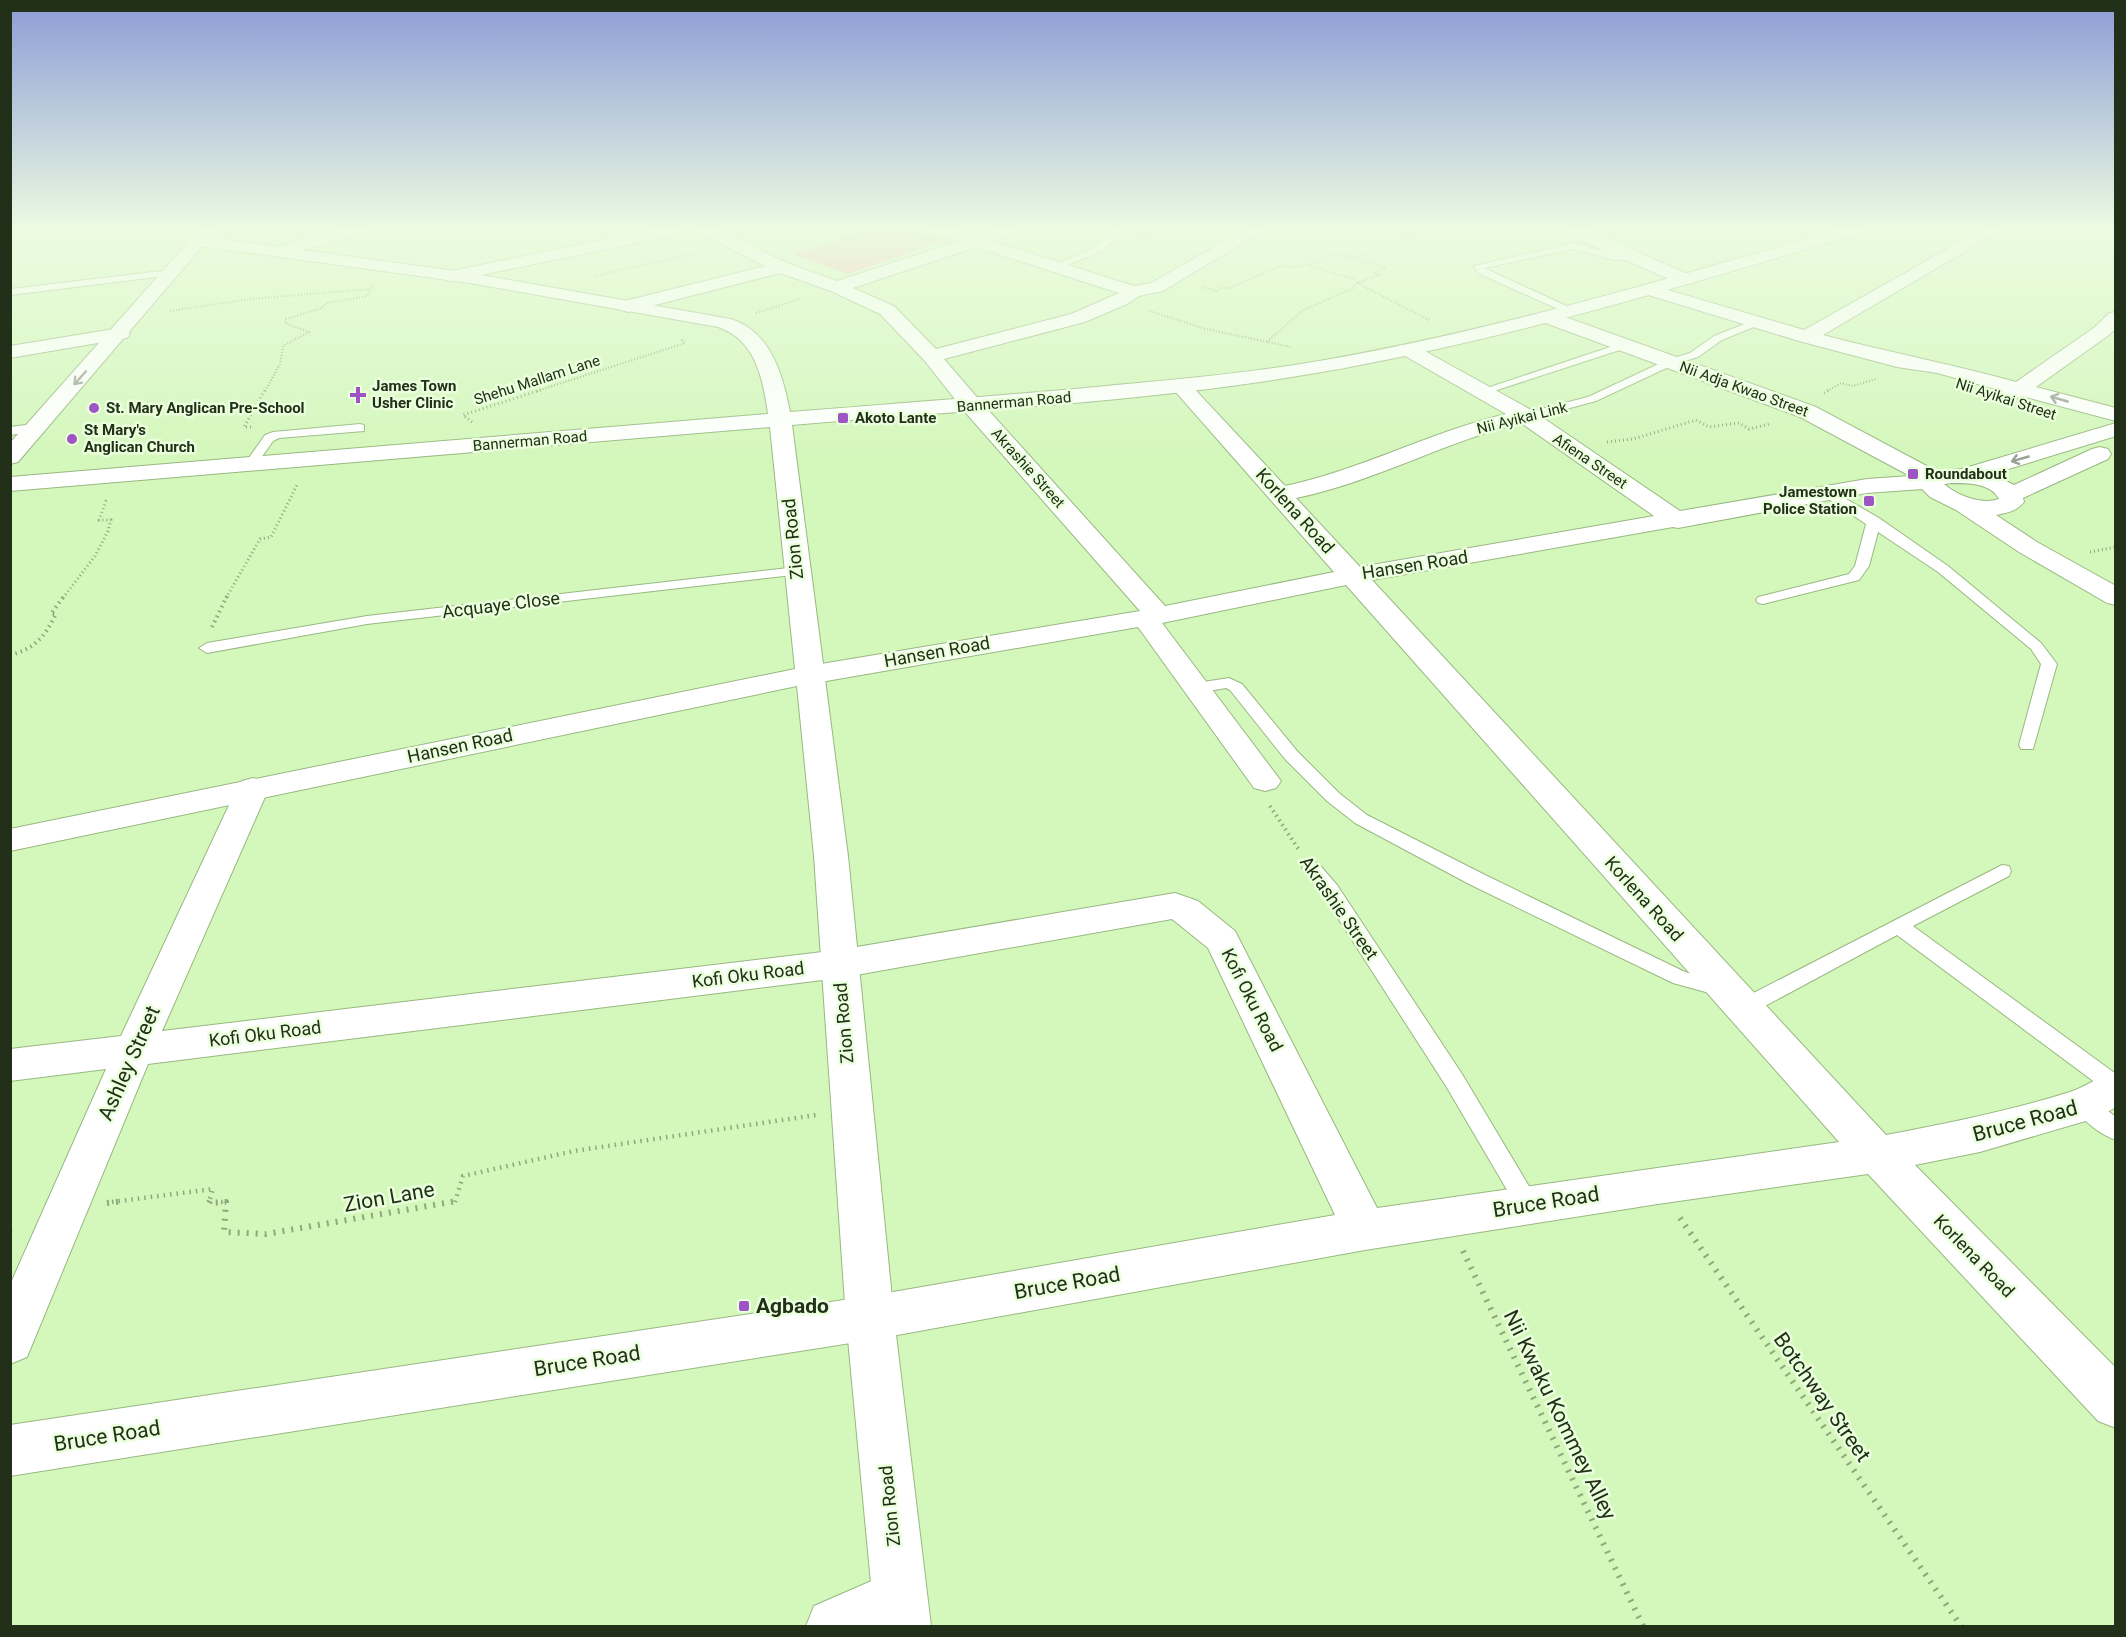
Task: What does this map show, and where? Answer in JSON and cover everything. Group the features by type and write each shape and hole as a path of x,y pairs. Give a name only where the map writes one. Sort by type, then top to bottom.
{"street":[{"path":"10,457 143,305"},
{"path":"625,305 723,323"},
{"name":"Akrashie Street","path":"877,305 887,310 931,356 1152,616 1197,688 1264,781"},
{"path":"931,356 963,350 1078,318 1106,305"},
{"name":"Bannerman Road","path":"10,484 780,419 973,407 1181,386 1340,363 1407,350 1591,305"},
{"name":"Nii Ayikai Street","path":"1702,305 1897,362 1931,376 2014,393 2113,432"},
{"path":"1806,337 1861,305"},
{"name":"Nii Adja Kwao Street","path":"1547,317 1803,410 1944,491 2028,547 2115,597"},
{"path":"2014,393 2102,331 2115,317"},
{"name":"Zion Road","path":"723,323 748,334 762,349 774,381 780,419 831,856 870,1318 901,1612"},
{"path":"10,352 120,334"},
{"name":"Afiena Street","path":"1407,350 1525,416 1678,521"},
{"name":"Korlena Road","path":"1181,386 1877,1155 2115,1404"},
{"name":"Nii Ayikai Link","path":"1279,494 1328,484 1484,426 1525,416"},
{"path":"1966,475 2113,432"},
{"path":"2028,547 2011,516 2010,500 1994,483 1966,475 1952,474 1944,491 1983,508 2010,500 2077,463 2113,432"},
{"name":"Hansen Road","path":"10,840 809,675 1152,616 1353,576 1678,521 1867,486 1944,491"},
{"name":"Ashley Street","path":"10,1341 134,1050 253,788"},
{"name":"Kofi Oku Road","path":"10,1065 839,964 1175,906 1185,910 1222,940 1365,1230"},
{"name":"Bruce Road","path":"10,1451 870,1318 1365,1230 1658,1185 1877,1155 1980,1134 2108,1102"},
{"path":"834,1626 901,1612"}],"lane":[{"path":"1557,305 1569,311"},
{"name":"Nii Ayikai Link","path":"1525,416 1592,399 1671,362 1694,355 1718,338 1757,322"},
{"path":"1481,392 1625,345"},
{"path":"10,431 34,428"},
{"path":"243,466 268,438 277,435 360,428"},
{"path":"1829,493 1943,568 2036,646 2049,664 2027,745"},
{"path":"1763,600 1854,577 1862,566 1874,521"},
{"name":"Acquaye Close","path":"207,648 367,620 797,570"},
{"path":"1197,688 1229,683 1236,687 1291,755 1333,797 1361,819 1476,879 1680,978 1735,998 1899,926 2002,871"},
{"name":"Akrashie Street","path":"1311,868 1330,890 1448,1070 1528,1205"},
{"path":"1899,926 2108,1102"}],"path":[{"path":"137,313 179,310 197,305"},
{"path":"243,466 261,426 244,427 280,364 283,346 308,335 309,332 285,323 286,319 324,305"},
{"path":"723,323 755,316 752,314 779,305"},
{"path":"1149,305 1206,329 1330,356 1340,363"},
{"path":"1266,342 1302,311 1317,305"},
{"path":"1400,305 1461,337"},
{"name":"Shehu Mallam Lane","path":"482,445 482,426 475,425 463,415 685,343 682,340 723,323"},
{"path":"1556,437 1588,431 1607,442 1644,436 1696,420 1709,427 1739,423 1749,429 1774,424 1829,395 1823,392 1841,382 1853,386 1872,381 1897,362"},
{"path":"207,648 209,634 236,577 260,538 270,537 311,460"},
{"path":"10,655 26,652 42,640 56,614 51,614 61,597 70,589 110,532 111,520 99,520 106,501 130,494 142,474"},
{"name":"Akrashie Street","path":"1264,781 1271,809 1311,868"},
{"name":"Zion Lane","path":"66,1209 213,1189 209,1203 226,1202 224,1232 266,1234 457,1202 463,1176 574,1151 852,1110"},
{"name":"Botchway Street","path":"1658,1185 1961,1626"},
{"name":"Nii Kwaku Kommey Alley","path":"1446,1218 1551,1431 1643,1626"}],"place":[{"name":"James Town Usher Clinic","path":"358,395"},
{"name":"St. Mary Anglican Pre-School","path":"94,408"},
{"name":"Akoto Lante","path":"843,418"},
{"name":"St Mary's Anglican Church","path":"72,439"},
{"name":"Roundabout","path":"1913,474"},
{"name":"Jamestown Police Station","path":"1869,501"},
{"name":"Agbado","path":"744,1306"}]}
